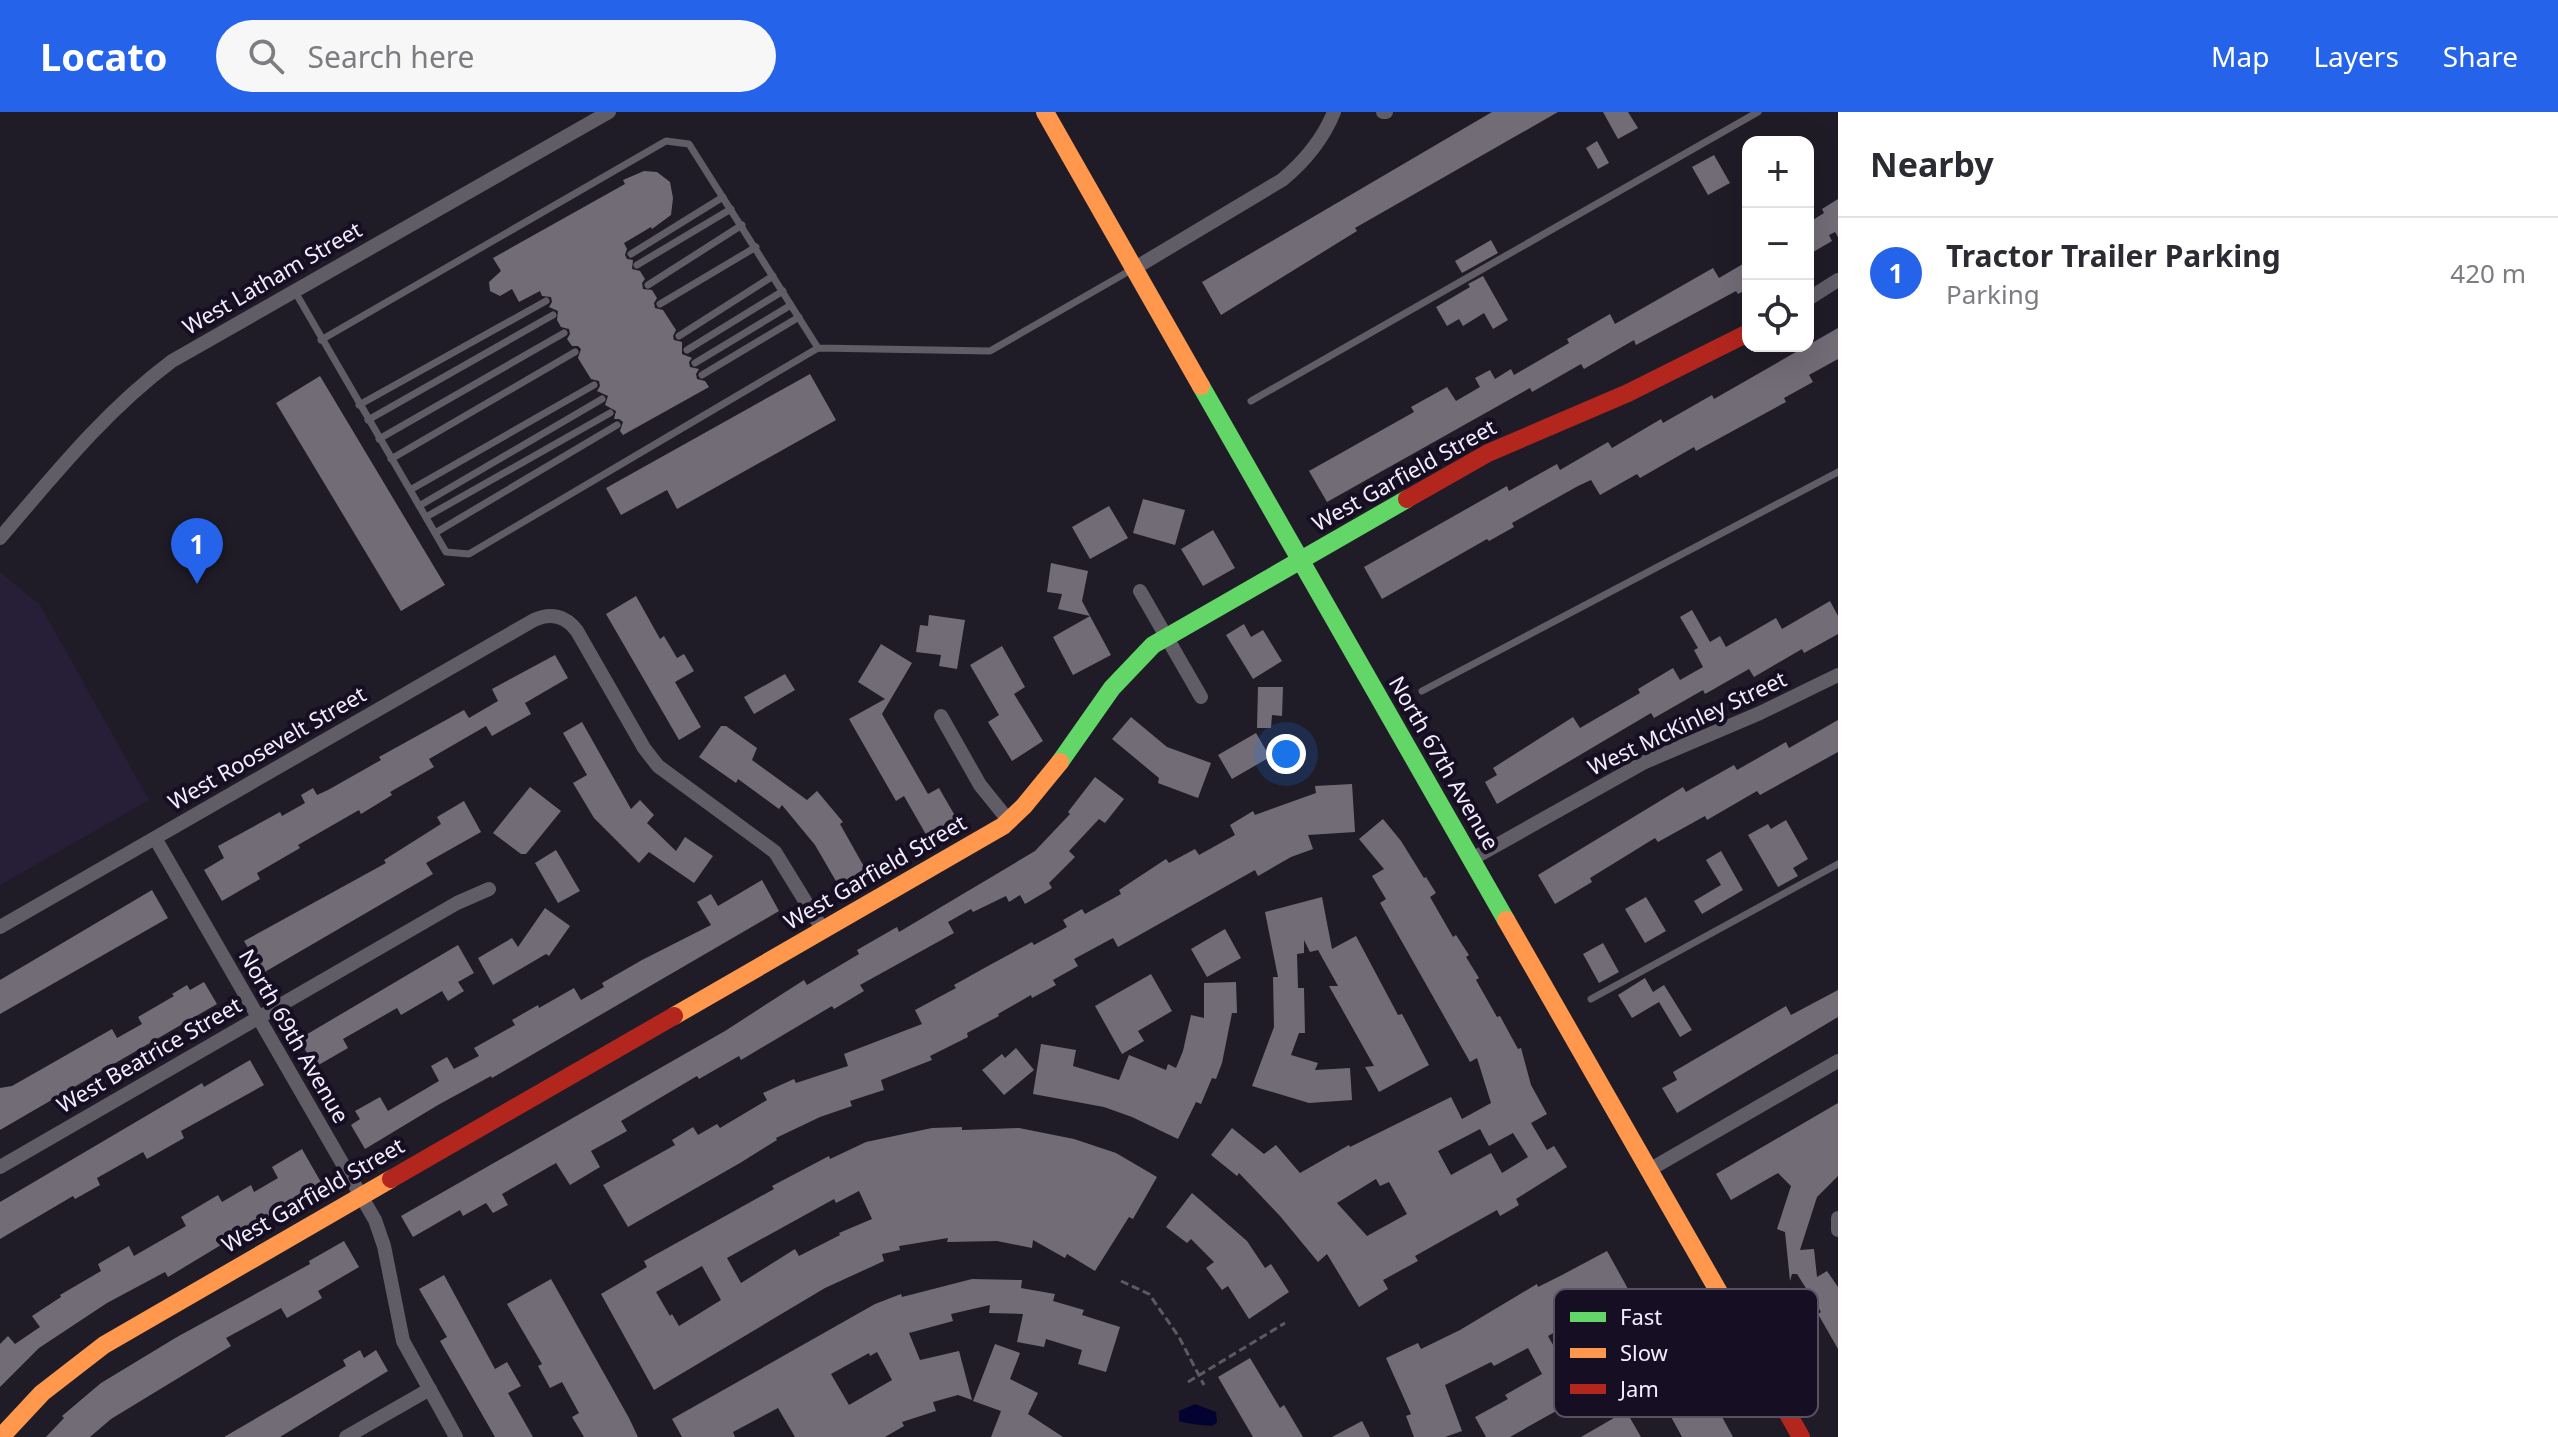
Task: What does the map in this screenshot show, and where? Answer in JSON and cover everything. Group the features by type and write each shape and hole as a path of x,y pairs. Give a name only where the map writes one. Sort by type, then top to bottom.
{"street":[{"name":"West Latham Street","path":"0,538 96,427 136,388 172,361 609,112"},
{"name":"North 67th Avenue","path":"1045,112 1717,1289"},
{"path":"1135,268 1282,180 1302,163 1319,141 1334,112"},
{"path":"1814,295 1838,280"},
{"name":"West Garfield Street","path":"1,1437 48,1387 95,1350 1009,821 1035,794 1130,666 1166,637 1488,453 1628,393 1742,336"},
{"path":"1140,591 1201,697"},
{"name":"West Roosevelt Street","path":"0,927 541,616 558,617 577,631 644,748 658,766 775,852 823,930"},
{"name":"West McKinley Street","path":"1472,859 1645,762 1760,713 1838,675"},
{"path":"941,716 980,785 1009,821"},
{"name":"North 69th Avenue","path":"155,838 382,1237 403,1341 456,1437"},
{"name":"West Beatrice Street","path":"0,1167 457,903 489,889"},
{"path":"1649,1170 1838,1061"},
{"path":"346,1437 430,1389"},
{"name":"North 67th Avenue","path":"1790,1417 1801,1437"}],"lane":[{"path":"1251,401 1758,112"},
{"path":"321,340 666,141 689,144 818,348"},
{"path":"631,254 723,197"},
{"path":"637,265 731,209"},
{"path":"648,285 742,225"},
{"path":"660,304 756,247"},
{"path":"294,290 446,552 469,554 818,348 990,351 1135,268"},
{"path":"679,336 773,276"},
{"path":"687,350 783,291"},
{"path":"359,405 546,301"},
{"path":"695,363 791,305"},
{"path":"368,420 553,315"},
{"path":"702,375 799,317"},
{"path":"379,439 564,333"},
{"path":"391,459 575,352"},
{"path":"410,490 594,385"},
{"path":"419,506 602,399"},
{"path":"426,517 610,413"},
{"path":"435,533 617,425"},
{"path":"1422,691 1838,472"},
{"path":"1591,999 1838,864"}],"path":[{"path":"1121,1281 1149,1294 1179,1337 1204,1385"},
{"path":"1188,1382 1285,1323"}],"shaded area":[{"path":"0,572 40,605 149,800 0,885"},
{"path":"1195,1404 1216,1412 1217,1422 1207,1426 1179,1421 1179,1411"}],"building":[{"path":"1492,112 1558,112 1355,228 1357,231 1221,315 1202,282"},
{"path":"1603,112 1628,112 1638,128 1618,139"},
{"path":"1597,141 1609,163 1598,169 1586,148"},
{"path":"1714,155 1730,183 1708,195 1692,167"},
{"path":"644,171 657,172 670,182 673,198 671,215 624,243 627,249 625,255 633,260 632,269 640,271 645,279 643,289 652,290 657,298 655,308 663,310 676,330 674,340 682,342 682,354 692,358 690,367 699,369 697,379 705,381 709,387 623,435 620,431 623,422 614,419 616,411 605,405 608,396 597,391 599,381 591,379 578,358 581,349 572,346 567,339 569,329 561,327 557,320 558,311 549,307 551,297 542,296 540,291 519,302 512,289 500,296 490,291 489,282 501,271 493,258 625,184 623,180"},
{"path":"1838,199 1838,237 1835,232 1829,235 1832,241 1814,252 1814,219 1824,213 1822,209"},
{"path":"1491,240 1498,253 1462,273 1455,261"},
{"path":"1742,265 1742,292 1738,294 1736,291 1636,345 1634,340 1584,369 1581,364 1532,392 1530,388 1327,502 1309,471 1414,412 1411,407 1447,387 1456,401 1480,387 1475,378 1490,370 1495,379 1511,369 1514,375 1569,343 1567,339 1610,314 1615,324 1713,268 1719,278"},
{"path":"1483,276 1508,320 1493,329 1484,313 1463,326 1459,319 1447,326 1436,307"},
{"path":"1838,328 1838,359 1809,375 1813,382 1784,398 1786,402 1696,451 1694,447 1640,478 1637,474 1600,495 1591,480 1578,486 1512,523 1514,527 1382,599 1364,567 1507,486 1509,491 1557,464 1560,470 1608,442 1612,448 1661,419 1663,423 1712,395 1714,399 1796,352 1814,352 1814,342"},
{"path":"810,374 836,420 677,509 667,490 621,515 606,488"},
{"path":"320,376 445,585 401,611 276,403"},
{"path":"1143,499 1185,510 1175,545 1133,533"},
{"path":"1109,506 1128,538 1090,559 1072,527"},
{"path":"1213,530 1235,568 1203,586 1181,549"},
{"path":"1051,563 1088,571 1082,601 1090,616 1058,609 1062,594 1047,592"},
{"path":"636,596 660,639 664,636 677,658 684,654 694,671 675,682 701,727 679,740 606,614"},
{"path":"1830,601 1838,616 1838,634 1804,653 1802,649 1754,677 1749,669 1705,694 1703,690 1654,718 1651,713 1497,804 1485,782 1497,775 1493,768 1573,717 1580,728 1640,693 1638,689 1673,668 1680,680 1703,667 1694,650 1698,648 1680,617 1692,610 1710,642 1720,636 1726,647 1776,618 1782,629"},
{"path":"929,615 965,620 957,669 939,666 941,655 916,652 920,625 928,626"},
{"path":"1090,616 1111,655 1073,675 1053,637"},
{"path":"1244,624 1251,637 1263,630 1282,661 1253,679 1226,635"},
{"path":"881,644 912,663 882,714 928,794 939,788 958,821 928,838 904,796 896,801 849,719 885,699 858,682"},
{"path":"1002,646 1025,687 1014,694 1043,741 1012,761 988,722 999,715 970,665"},
{"path":"555,655 568,678 525,703 531,714 492,736 486,726 429,759 434,767 390,792 392,795 361,814 359,810 298,845 300,848 257,873 260,879 222,901 204,870 224,858 218,846 280,812 282,816 305,803 301,795 313,788 317,795 328,790 381,760 379,757 464,710 469,718 498,701 492,689"},
{"path":"785,674 795,690 754,714 744,697"},
{"path":"1258,687 1283,687 1282,716 1272,715 1271,728 1257,728"},
{"path":"1131,717 1167,747 1211,763 1198,798 1158,783 1159,778 1112,739"},
{"path":"1838,720 1838,752 1760,795 1757,791 1707,820 1705,816 1658,842 1655,838 1590,878 1592,882 1555,904 1538,875 1683,787 1686,792 1734,765 1737,770 1786,742 1789,748"},
{"path":"582,722 631,809 640,800 654,815 647,823 676,851 685,837 713,856 694,883 649,852 639,863 594,818 573,783 587,775 563,733"},
{"path":"721,726 726,726 757,748 752,760 807,800 817,791 843,822 840,824 867,872 840,888 815,845 782,805 779,809 738,779 736,783 699,757"},
{"path":"1256,733 1270,757 1232,779 1218,755"},
{"path":"1095,777 1124,799 1105,823 1099,819 1069,851 1075,857 1049,883 1052,888 1025,904 1020,895 1009,902 1006,896 973,912 971,909 948,922 954,933 860,985 864,991 834,1009 832,1006 741,1060 739,1056 699,1079 697,1076 621,1121 627,1131 591,1151 600,1167 570,1185 556,1163 502,1194 508,1205 493,1213 486,1203 463,1216 460,1210 413,1237 401,1216 725,1031 804,980 807,985 859,954 857,950 897,927 899,932 1035,851 1070,814 1068,812"},
{"path":"1352,784 1355,832 1308,835 1313,849 1291,857 1258,876 1255,870 1118,947 1113,938 1074,959 1078,966 1053,980 1056,985 998,1014 967,1033 968,1037 930,1056 932,1060 881,1080 884,1090 850,1101 852,1106 776,1138 740,1163 628,1227 603,1185 675,1145 672,1140 693,1127 698,1135 717,1124 720,1128 767,1100 763,1093 794,1079 796,1083 848,1066 844,1054 922,1024 915,1010 988,966 1067,927 1063,920 1082,909 1085,914 1121,894 1119,890 1166,859 1169,863 1195,849 1199,855 1235,835 1230,825 1253,811 1255,815 1316,793 1315,786"},
{"path":"530,787 561,811 526,854 521,854 493,833"},
{"path":"464,801 481,832 426,863 433,874 263,973 244,941 386,863 384,860 441,824 437,817"},
{"path":"1383,819 1426,877 1436,893 1430,897 1453,937 1456,935 1469,955 1466,957 1479,978 1476,980 1518,1049 1521,1048 1531,1085 1547,1114 1531,1123 1547,1150 1554,1146 1567,1167 1516,1199 1519,1205 1500,1216 1497,1210 1415,1256 1418,1261 1383,1280 1388,1289 1359,1307 1327,1254 1318,1262 1239,1173 1237,1176 1211,1155 1232,1128 1264,1154 1276,1145 1300,1173 1349,1145 1451,1097 1462,1119 1491,1103 1477,1058 1470,1062 1380,903 1386,899 1372,876 1384,869 1359,839","holes":["1480,1129 1489,1146 1513,1133 1528,1157 1502,1173 1491,1153 1451,1175 1438,1151","1376,1179 1380,1186 1389,1182 1407,1214 1367,1236 1337,1203"]},
{"path":"1786,820 1808,859 1793,868 1798,876 1778,887 1748,835 1768,824 1771,829"},
{"path":"556,850 580,891 558,903 535,863"},
{"path":"1721,851 1743,890 1702,914 1694,901 1721,885 1706,860"},
{"path":"762,880 779,911 365,1149 351,1125 360,1119 355,1111 380,1097 388,1111 439,1081 431,1066 447,1057 454,1069 479,1056 474,1048 515,1025 512,1020 574,988 581,1000 604,987 602,983 711,925 697,902 711,894 718,906"},
{"path":"152,890 168,918 0,1014 0,980"},
{"path":"1322,897 1332,949 1356,936 1429,1065 1379,1092 1365,1067 1374,1066 1329,986 1338,986 1318,950 1310,952 1304,940 1304,953 1297,954 1298,988 1304,988 1305,1033 1299,1033 1291,1055 1318,1063 1315,1070 1350,1068 1352,1100 1309,1103 1252,1086 1274,1027 1273,977 1278,977 1265,912"},
{"path":"1646,897 1666,931 1645,943 1625,909"},
{"path":"545,908 570,926 549,956 546,954 493,985 478,958 512,938 518,947"},
{"path":"1225,929 1241,958 1207,977 1191,949"},
{"path":"1603,943 1619,972 1599,983 1583,954"},
{"path":"458,945 474,973 458,982 464,991 448,1001 442,991 401,1015 397,1008 343,1039 348,1048 315,1067 299,1039"},
{"path":"1151,974 1172,1011 1138,1031 1144,1041 1122,1054 1095,1006"},
{"path":"1645,978 1653,992 1664,985 1692,1030 1680,1037 1659,1002 1632,1018 1618,995"},
{"path":"204,982 217,1004 0,1130 0,1088 12,1086 112,1029 117,1038 142,1024 138,1017 174,996 172,994 187,985 190,990"},
{"path":"1236,982 1237,1013 1232,1013 1222,1063 1201,1104 1196,1102 1178,1139 1104,1107 1033,1094 1041,1044 1076,1050 1073,1066 1119,1080 1129,1055 1166,1070 1168,1064 1176,1068 1191,1015 1204,1018 1204,983"},
{"path":"1838,990 1838,1017 1677,1113 1662,1088 1677,1080 1673,1072 1786,1006 1791,1015"},
{"path":"1016,1048 1034,1070 1004,1095 982,1070 1002,1054 1005,1058"},
{"path":"250,1060 264,1085 181,1131 184,1138 147,1159 143,1152 97,1178 100,1185 75,1199 73,1196 0,1239 0,1202 202,1083 204,1087"},
{"path":"1838,1103 1838,1176 1817,1197 1800,1250 1814,1249 1817,1277 1827,1271 1838,1287 1838,1349 1818,1314 1821,1312 1818,1289 1806,1289 1797,1274 1792,1274 1790,1281 1785,1232 1777,1229 1791,1186 1778,1173 1731,1200 1716,1174"},
{"path":"932,1128 1019,1128 1074,1139 1116,1153 1157,1177 1133,1219 1129,1217 1095,1271 1067,1254 1065,1258 1033,1240 1032,1248 997,1241 947,1242 948,1238 899,1246 900,1250 882,1254 884,1261 825,1288 654,1390 601,1294 647,1267 644,1261 829,1156 830,1159 866,1142","holes":["859,1191 872,1219 839,1233 799,1256 795,1249 741,1283 727,1258 834,1199 836,1203","702,1266 721,1300 679,1326 656,1292"]},
{"path":"302,1149 322,1184 168,1277 165,1272 107,1303 39,1348 0,1387 0,1344 8,1336 15,1344 40,1327 32,1316 101,1271 98,1264 129,1246 134,1256 186,1226 181,1217 218,1195 222,1202 251,1185 254,1192 278,1178 272,1167"},
{"path":"1192,1193 1247,1241 1265,1268 1271,1264 1289,1292 1249,1319 1228,1286 1222,1290 1206,1268 1214,1262 1191,1239 1187,1243 1166,1227"},
{"path":"344,1241 359,1267 318,1291 322,1298 287,1318 281,1308 226,1338 231,1346 111,1419 90,1437 46,1437 64,1418 62,1416 101,1383 310,1264 309,1261"},
{"path":"1607,1251 1628,1289 1554,1289 1554,1333 1548,1336 1554,1347 1554,1412 1510,1437 1486,1437 1475,1417 1508,1399 1505,1395 1542,1374 1528,1348 1494,1366 1491,1362 1445,1385 1462,1431 1445,1437 1414,1437 1406,1416 1411,1414 1386,1358 1418,1343 1421,1349 1460,1330 1537,1284 1538,1287"},
{"path":"444,1275 495,1369 507,1362 521,1386 508,1393 533,1437 495,1437 440,1341 447,1337 419,1289"},
{"path":"551,1279 638,1437 584,1437 572,1417 579,1413 562,1382 550,1388 538,1366 542,1364 507,1304"},
{"path":"972,1279 1022,1280 1021,1288 1055,1294 1053,1301 1084,1310 1082,1315 1120,1327 1106,1372 1078,1364 1082,1350 1046,1339 1044,1347 1017,1342 1023,1314 989,1313 990,1305 951,1314 953,1321 909,1333 920,1360 959,1351 972,1400 958,1395 933,1402 936,1411 902,1422 904,1426 885,1437 795,1437 778,1408 733,1432 735,1437 682,1437 672,1419 875,1304 901,1294 902,1297","holes":["877,1352 892,1380 849,1405 831,1374 869,1353 870,1356"]},
{"path":"995,1344 1020,1353 1010,1379 1038,1393 1028,1414 1063,1437 991,1437 1001,1411 973,1401"},
{"path":"360,1350 364,1358 376,1350 388,1371 280,1437 224,1437 346,1366 343,1360"},
{"path":"1250,1358 1280,1408 1284,1405 1303,1437 1253,1437 1218,1377"},
{"path":"1616,1417 1629,1417 1641,1437 1581,1437"},
{"path":"1671,1417 1722,1417 1733,1437 1682,1437"},
{"path":"1362,1421 1370,1437 1332,1437"}],"traffic: fast":[{"path":"1201,386 1506,920"},
{"path":"1060,762 1112,688 1153,645 1407,499"}],"traffic: slow":[{"path":"1045,112 1201,386"},
{"path":"674,1016 1003,826 1060,762"},
{"path":"1506,920 1717,1289"},
{"path":"1,1437 42,1393 104,1345 391,1179"}],"traffic: jam":[{"path":"1407,499 1488,453 1628,393 1742,336"},
{"path":"391,1179 674,1016"},
{"path":"1790,1417 1801,1437"}],"place":[{"name":"Tractor Trailer Parking","path":"197,584"}]}
